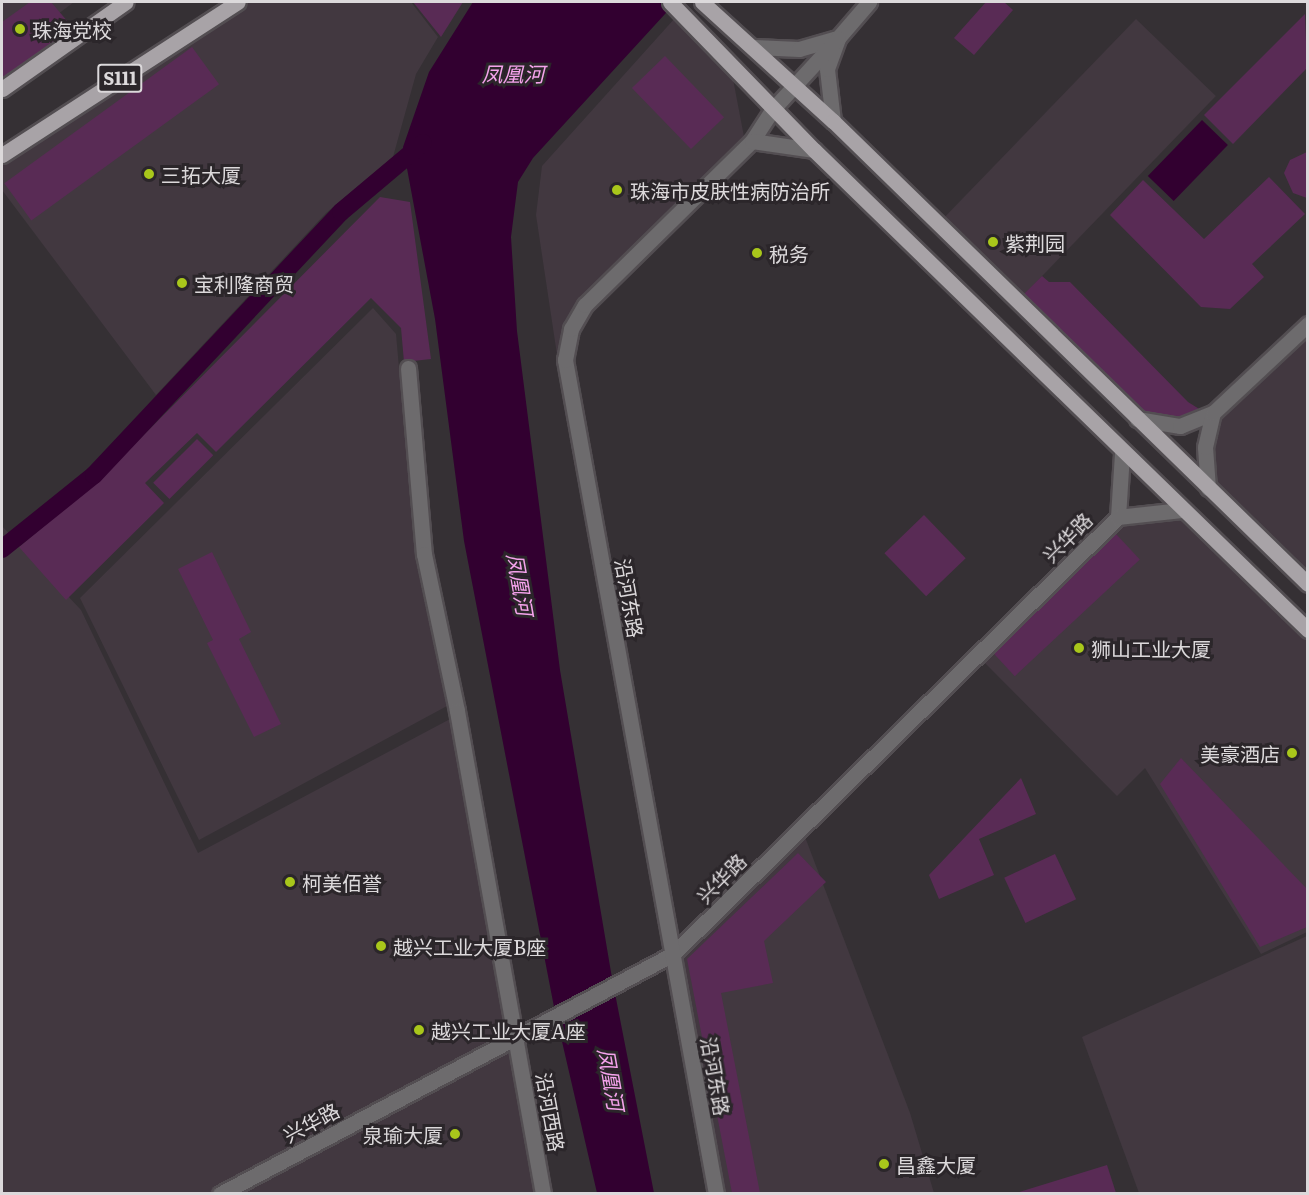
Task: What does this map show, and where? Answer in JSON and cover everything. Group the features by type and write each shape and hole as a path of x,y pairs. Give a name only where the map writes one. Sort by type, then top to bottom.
{"main road":[{"path":"2,89 126,2"},
{"name":"S111","path":"2,155 238,2"},
{"path":"702,2 833,121 1308,584"},
{"path":"675,6 773,110 1122,453 1308,630"}],"street":[{"path":"833,121 827,69 838,38 869,2"},
{"path":"754,47 799,49 838,38"},
{"name":"沿河东路","path":"716,1194 565,360 571,329 585,305 752,141 773,110 838,38"},
{"path":"752,141 814,150"},
{"path":"1137,419 1180,426 1213,413 1308,324"},
{"name":"沿河西路","path":"408,368 424,554 517,1037 543,1194"},
{"path":"1208,488 1205,447 1213,413"},
{"path":"1118,517 1122,453"},
{"name":"兴华路","path":"220,1194 673,954 1118,517 1181,510"}],"shaded area":[{"name":"珠海党校","path":"2,2 74,2 2,56"},
{"path":"30,2 51,2 74,29 2,81 2,22"},
{"path":"243,2 411,2 438,37 416,74 393,157 326,213 156,395 2,190 2,161"},
{"path":"413,2 463,2 441,37"},
{"path":"986,2 1004,2 1013,10 974,55 954,38"},
{"path":"1305,14 1307,68 1233,144 1204,115"},
{"name":"珠海市皮肤性病防治所","path":"675,18 733,79 745,142 581,302 559,368 536,215 542,166"},
{"path":"1136,19 1216,96 1019,300 939,223"},
{"path":"192,47 219,84 31,221 4,183"},
{"path":"665,56 724,117 691,149 632,88"},
{"path":"1307,152 1308,198 1293,193 1284,173 1290,160"},
{"path":"1269,177 1305,214 1252,264 1264,277 1230,309 1201,307 1110,215 1143,180 1204,239"},
{"path":"380,197 410,202 431,359 404,362 401,328 371,298 216,452 197,433 145,483 164,503 66,600 19,547 99,480"},
{"path":"1042,276 1049,282 1070,282 1188,402 1204,412 1179,421 1138,414 1020,298"},
{"path":"373,308 396,334 416,561 447,706 199,840 80,598"},
{"path":"1307,326 1307,582 1210,487 1214,415"},
{"path":"197,439 213,455 169,499 153,483"},
{"path":"1181,511 1307,631 1307,932 1261,954 1145,768 1117,796 977,655 1118,517"},
{"path":"924,515 966,558 926,596 884,553"},
{"path":"2,526 81,610 198,853 452,718 538,1193 2,1194"},
{"path":"1116,534 1140,560 1015,676 991,651"},
{"path":"212,552 251,632 239,639 281,724 254,737 207,643 213,640 178,569"},
{"path":"1181,758 1307,889 1307,927 1260,947 1160,784"},
{"path":"1021,778 1036,814 979,839 994,875 939,899 929,875"},
{"path":"805,837 910,1113 934,1193 723,1193 679,957"},
{"path":"798,853 826,882 764,941 773,983 721,993 760,1193 732,1193 687,959"},
{"path":"1055,854 1076,899 1025,923 1004,878"},
{"path":"1307,936 1307,1193 1139,1193 1082,1037"},
{"path":"1107,1165 1116,1193 1016,1193"}],"water":[{"name":"凤凰河","path":"473,2 676,2 533,158 518,182 511,237 517,331 560,670 612,978 654,1193 597,1193 554,1007 464,541 435,319 403,147 429,72"},
{"path":"1202,120 1228,145 1174,201 1148,176"}],"waterway":[{"path":"2,549 94,475 341,212 423,143"}],"place":[{"name":"珠海党校","path":"20,29"},
{"name":"三拓大厦","path":"149,174"},
{"name":"珠海市皮肤性病防治所","path":"617,190"},
{"name":"紫荆园","path":"993,242"},
{"name":"税务","path":"757,253"},
{"name":"宝利隆商贸","path":"182,283"},
{"name":"狮山工业大厦","path":"1079,648"},
{"name":"美豪酒店","path":"1292,753"},
{"name":"柯美佰誉","path":"290,882"},
{"name":"越兴工业大厦B座","path":"381,946"},
{"name":"越兴工业大厦A座","path":"419,1030"},
{"name":"泉瑜大厦","path":"455,1134"},
{"name":"昌鑫大厦","path":"884,1164"}]}
